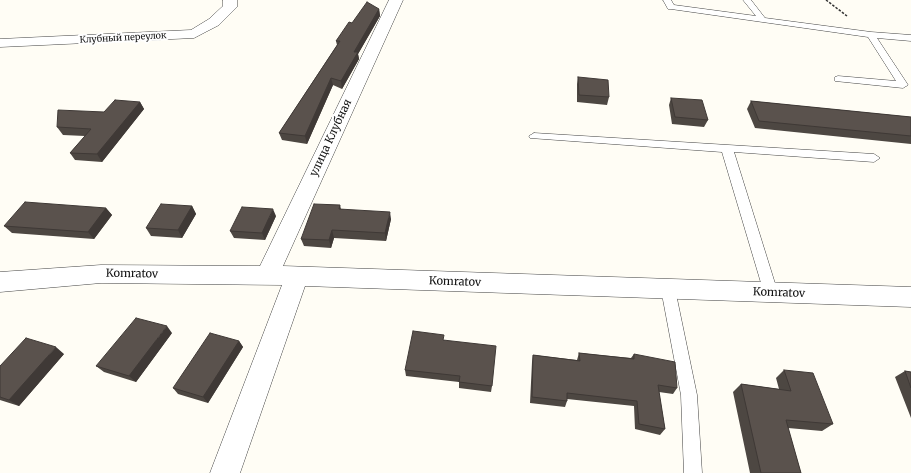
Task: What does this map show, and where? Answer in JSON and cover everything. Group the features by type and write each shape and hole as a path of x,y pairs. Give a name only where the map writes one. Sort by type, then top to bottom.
{"street":[{"name":"Клубный переулок","path":"0,43 194,34 214,22 230,7 230,0"},
{"name":"улица Клубная","path":"267,276 396,0"},
{"name":"Komratov","path":"0,282 101,274 297,276 911,297"},
{"path":"225,473 297,276"}],"lane":[{"path":"667,0 671,7 761,18 872,35 911,38"},
{"path":"747,0 761,18"},
{"path":"838,79 903,84 872,35"},
{"path":"534,136 874,158"},
{"path":"727,149 771,293"},
{"path":"668,289 689,396 693,473"}],"building":[{"path":"367,2 379,9 354,52 358,52 341,81 331,78 305,136 279,133 340,41 336,41 349,22 352,23"},
{"path":"578,77 608,80 609,97 579,95"},
{"path":"671,98 702,100 708,120 675,117"},
{"path":"115,100 140,102 97,154 70,153 91,129 57,127 58,110 104,112"},
{"path":"751,101 911,117 911,136 759,121"},
{"path":"25,202 106,208 88,232 4,226"},
{"path":"161,204 192,206 178,230 146,228"},
{"path":"314,204 340,205 339,209 390,212 385,233 332,230 329,240 301,239"},
{"path":"242,207 273,209 262,233 230,231"},
{"path":"136,318 167,326 129,376 96,366"},
{"path":"413,331 444,335 443,340 496,346 492,386 459,382 460,376 405,370"},
{"path":"210,333 239,341 203,397 173,388"},
{"path":"26,338 56,347 9,400 0,397 0,366"},
{"path":"579,353 634,359 634,354 675,362 677,388 658,385 665,429 639,424 637,401 567,393 567,401 532,397 533,355 580,361"},
{"path":"784,370 813,373 833,424 786,420 801,473 761,473 741,384 791,391"},
{"path":"905,371 911,372 911,388"}]}
